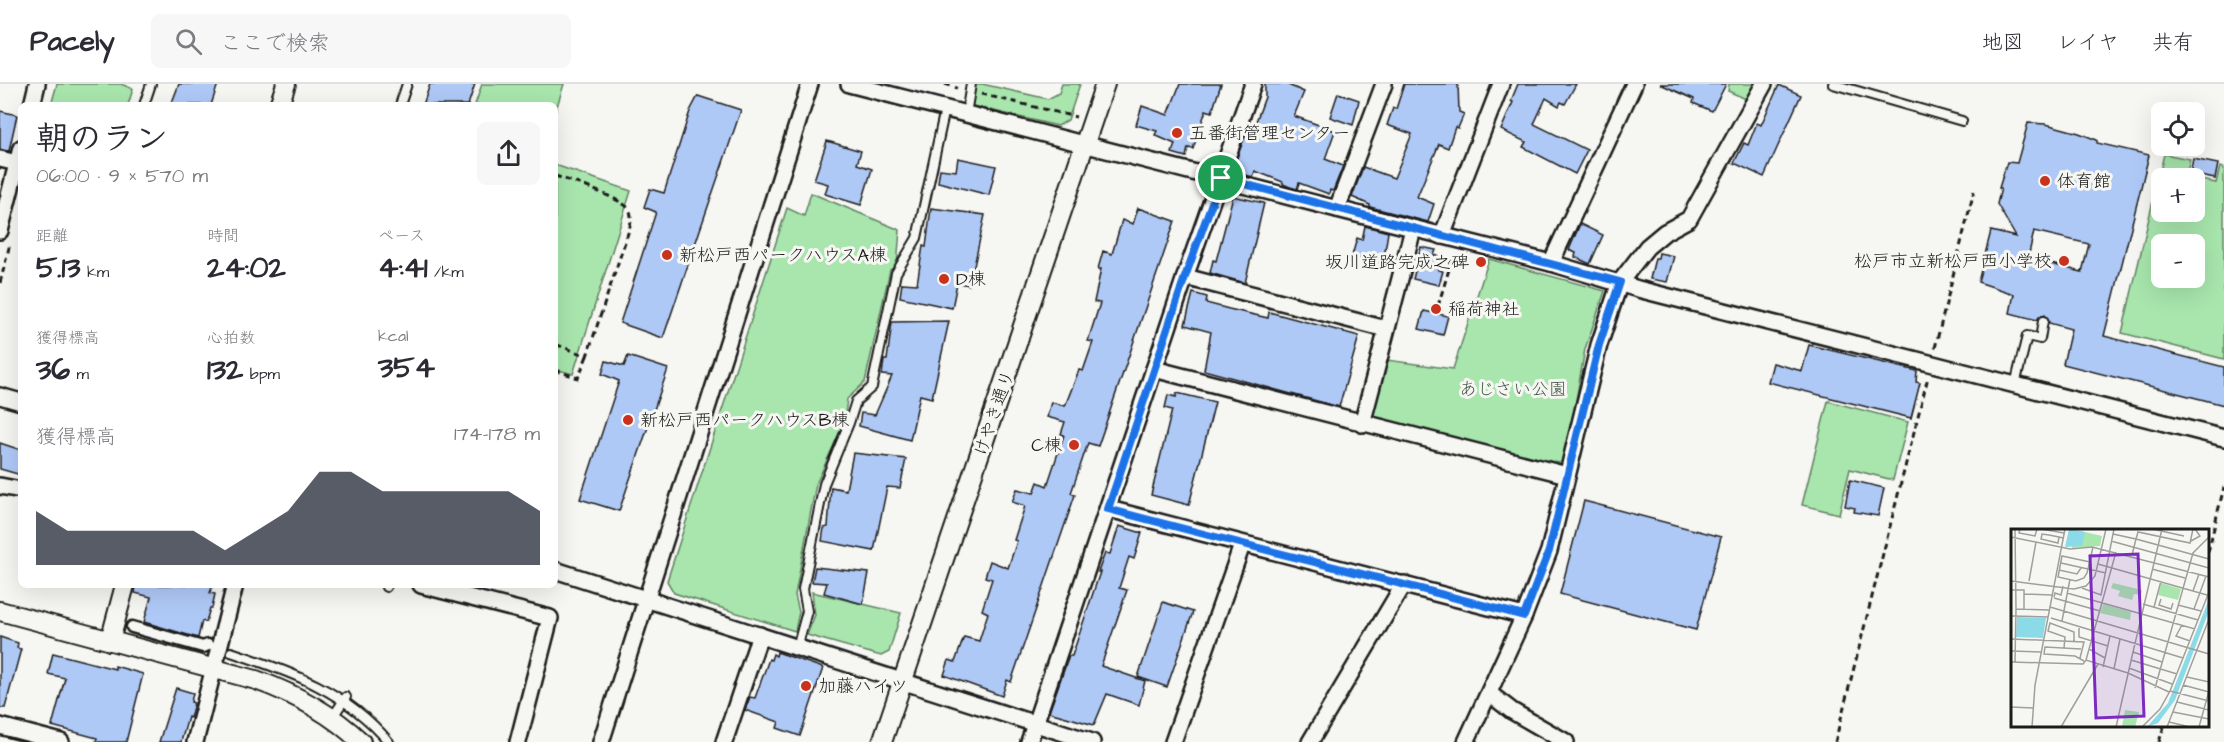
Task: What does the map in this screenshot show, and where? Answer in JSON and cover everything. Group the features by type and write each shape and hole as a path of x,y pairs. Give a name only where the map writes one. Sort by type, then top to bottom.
{"street":[{"path":"33,102 38,84"},
{"path":"280,102 286,84"},
{"path":"601,742 810,84"},
{"path":"849,84 1551,263 1638,289 2224,438"},
{"name":"けやき通り","path":"882,742 1105,84"},
{"path":"1029,742 1185,277 1253,84"},
{"path":"1337,209 1384,84"},
{"path":"1450,238 1501,84"},
{"path":"1551,263 1634,84"},
{"path":"1466,742 1524,616 1549,551 1599,345 1620,282 1647,247 1665,232 1689,219 1764,84"},
{"path":"0,159 17,163"},
{"path":"0,231 18,159"},
{"path":"1362,424 1413,229"},
{"path":"1185,277 1386,329"},
{"path":"1154,369 1567,475"},
{"path":"0,396 18,401"},
{"path":"0,486 18,489"},
{"path":"1108,509 1524,616"},
{"path":"1173,742 1242,545"},
{"path":"558,571 1092,742"},
{"path":"1310,742 1404,584"},
{"path":"110,640 124,588"},
{"path":"195,742 234,588"},
{"path":"433,588 550,618 518,742"},
{"path":"0,611 214,668 286,691 314,705 361,742"},
{"path":"132,627 203,647 208,645"},
{"path":"724,742 760,635"},
{"path":"1490,694 1512,711 1566,742"},
{"path":"0,726 61,742"}],"lane":[{"path":"145,102 151,84"},
{"path":"401,102 406,84"},
{"path":"1833,84 1962,121"},
{"path":"966,114 971,88"},
{"path":"797,648 807,610 803,589 824,484 856,401 872,387 896,273 917,238 945,109"},
{"path":"2015,385 2027,336 2040,339 2043,321"},
{"path":"231,652 300,676 345,699 389,742"},
{"path":"332,718 345,699"}],"path":[{"path":"945,84 971,88 1076,117"},
{"path":"558,177 620,201 629,209 632,218 578,378 558,371"},
{"path":"1836,742 1974,191"},
{"path":"1437,306 1450,238"},
{"path":"558,345 587,356"},
{"path":"2209,548 2224,487"},
{"path":"2159,742 2164,727"}],"green space":[{"path":"57,84 121,84 133,89 129,102 52,102"},
{"path":"482,84 564,84 558,103 476,102"},
{"path":"974,84 1048,99 1059,93 1062,84 1080,84 1068,120 1058,126 969,105"},
{"path":"1729,84 1755,84 1746,99 1728,91"},
{"path":"2164,156 2190,159 2188,168 2161,168"},
{"path":"558,166 631,191 573,374 558,370"},
{"path":"2220,167 2224,168 2224,359 2122,333 2151,209 2151,222 2205,222 2205,181 2216,183"},
{"path":"811,193 900,230 897,265 890,270 865,382 847,399 844,423 816,484 795,595 799,612 795,631 674,593 667,581 787,208 804,216"},
{"name":"あじさい公園","path":"1489,259 1605,291 1585,349 1564,468 1371,420 1387,360 1453,369"},
{"path":"1828,401 1908,422 1893,480 1850,469 1839,514 1802,505"},
{"path":"812,592 901,613 889,652 881,656 807,635 815,615"}],"building":[{"path":"179,84 218,84 212,102 172,102"},
{"path":"430,84 475,84 469,102 424,102"},
{"path":"1180,84 1221,84 1212,112 1206,110 1193,149 1188,148 1186,157 1172,153 1175,144 1155,135 1157,131 1136,125 1142,106 1168,115"},
{"path":"1265,84 1286,84 1304,92 1294,116 1335,131 1325,159 1343,166 1333,191 1330,190 1329,194 1299,183 1297,189 1290,187 1255,171 1253,177 1238,173 1240,165 1235,163 1245,136 1250,138 1265,97"},
{"path":"1404,84 1458,84 1459,112 1464,114 1458,128 1455,127 1448,148 1439,144 1417,197 1434,204 1428,222 1370,207 1352,197 1363,167 1394,178 1412,134 1387,125 1393,108 1396,109"},
{"path":"1518,84 1576,84 1565,104 1561,102 1559,106 1546,98 1534,124 1587,150 1575,174 1523,147 1526,142 1501,130"},
{"path":"1660,84 1726,84 1712,111 1693,103 1694,99"},
{"path":"1779,85 1801,95 1764,177 1734,163 1744,143 1748,145 1757,123 1761,125"},
{"path":"1338,93 1359,100 1353,125 1330,117"},
{"name":"新松戸西パークハウスA棟","path":"698,96 741,110 663,338 620,323 656,212 644,207 650,189 664,193 690,111"},
{"path":"0,111 17,115 9,151 0,150"},
{"path":"2028,123 2046,124 2079,133 2097,140 2097,143 2149,155 2104,336 2224,367 2224,405 2063,364 2071,329 2049,323 2045,315 2040,316 2037,320 2010,313 2014,294 1978,282 1991,231 2016,237 1997,204 2007,162 2017,163","holes":["2034,231 2089,244 2082,272 2028,258"]},
{"path":"827,141 861,151 857,164 872,169 861,205 825,194 828,184 814,180"},
{"path":"958,158 996,166 989,195 938,182 940,169 956,171"},
{"path":"2193,159 2218,164 2215,179 2205,177 2205,168 2191,168"},
{"path":"1233,196 1264,203 1245,283 1210,273 1213,260 1216,261"},
{"path":"931,208 985,215 970,285 957,283 952,308 900,297 902,283 917,284 923,246 926,247"},
{"name":"C棟","path":"1138,208 1175,221 1098,446 1088,443 1071,493 1075,495 1011,682 1007,680 1002,696 944,675 949,660 955,662 964,637 979,641 988,613 982,610 992,579 985,577 990,561 1008,568 1025,506 1012,502 1017,489 1034,493 1038,482 1047,486 1064,435 1061,434 1065,422 1047,417 1051,402 1065,406 1079,370 1083,371 1093,342 1088,341 1100,303 1094,302 1103,251 1112,254 1122,220 1133,224"},
{"path":"1580,224 1603,235 1590,264 1575,257 1576,253 1569,250"},
{"path":"1365,226 1388,232 1383,264 1352,256 1357,238 1362,240"},
{"path":"1421,247 1436,250 1434,255 1441,257 1438,270 1443,271 1439,285 1413,279"},
{"path":"1659,253 1674,256 1667,282 1650,279 1655,258 1658,258"},
{"path":"1193,293 1207,297 1206,303 1229,309 1268,318 1269,312 1359,336 1339,407 1204,370 1211,332 1185,325"},
{"path":"1424,311 1448,316 1443,335 1419,329"},
{"path":"949,321 932,398 920,395 910,440 859,426 861,413 875,415 892,376 882,375 884,360 887,360 892,322"},
{"path":"1809,345 1917,371 1916,382 1920,383 1911,418 1768,382 1773,363 1802,371"},
{"name":"新松戸西パークハウスB棟","path":"628,356 668,369 619,511 580,499 619,381 602,374 606,361 624,366"},
{"path":"1177,393 1215,402 1189,505 1151,495 1172,410 1165,408 1168,395 1176,397"},
{"path":"0,443 18,449 18,474 0,469"},
{"path":"853,453 906,459 900,488 887,487 874,551 822,541 824,528 828,527 831,487 846,490"},
{"path":"1850,480 1884,488 1878,516 1854,512 1855,508 1845,506"},
{"path":"1584,501 1721,537 1696,630 1560,594"},
{"path":"1119,526 1142,533 1134,559 1129,557 1119,588 1127,590 1101,666 1145,681 1139,705 1107,694 1094,725 1049,712 1069,656 1072,656 1105,553 1110,554"},
{"path":"815,567 869,573 863,604 824,593 827,583 812,582"},
{"path":"136,588 212,588 210,593 215,594 206,622 202,621 198,638 144,622 151,597 135,593"},
{"path":"1163,602 1193,612 1167,687 1138,677"},
{"path":"0,637 18,643 17,648 21,649 5,708 0,708"},
{"path":"777,652 823,668 800,736 777,728 779,722 745,710 750,697 755,698 769,659 771,660 773,654 776,656"},
{"path":"53,653 143,674 126,742 96,742 97,738 52,726 65,678 48,674"},
{"path":"176,688 193,693 191,702 194,703 190,718 188,717 181,742 159,742"}],"place":[{"name":"五番街管理センター","path":"1177,133"},
{"name":"体育館","path":"2045,181"},
{"name":"新松戸西パークハウスA棟","path":"667,255"},
{"name":"松戸市立新松戸西小学校","path":"2064,261"},
{"name":"坂川道路完成之碑","path":"1481,262"},
{"name":"D棟","path":"944,279"},
{"name":"稲荷神社","path":"1436,309"},
{"name":"新松戸西パークハウスB棟","path":"628,420"},
{"name":"C棟","path":"1074,445"},
{"name":"加藤ハイツ","path":"806,686"}],"route":[{"path":"1221,178 1620,282 1599,345 1549,551 1524,616 1108,509 1185,277 1221,178"}]}
